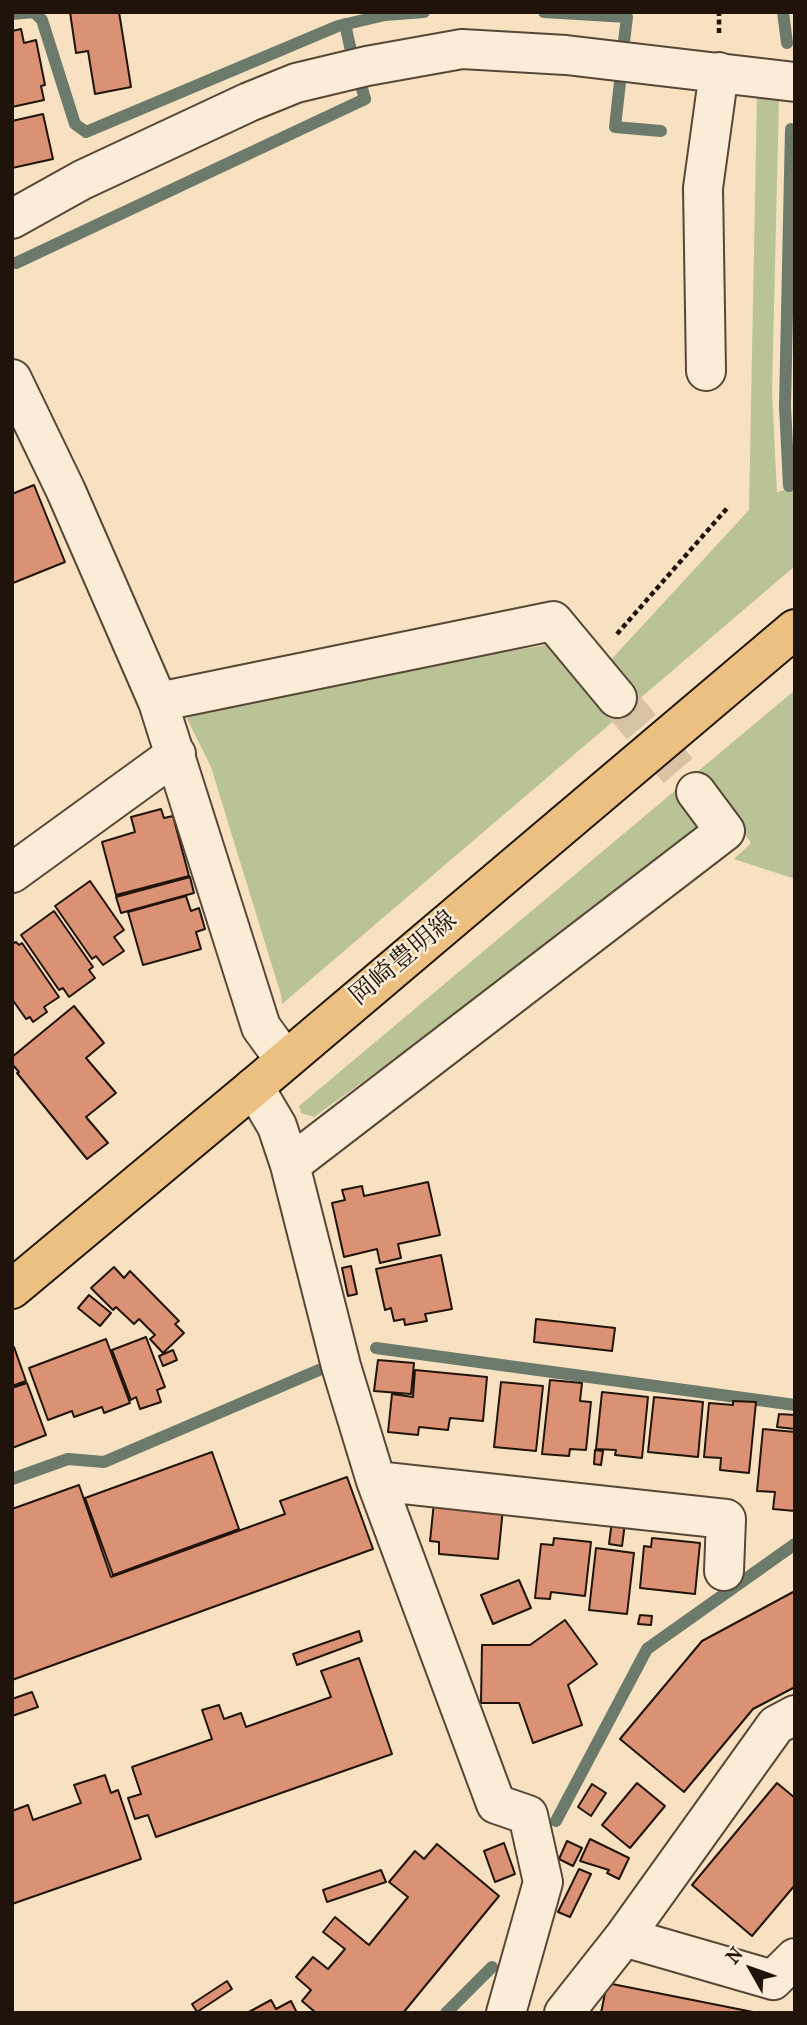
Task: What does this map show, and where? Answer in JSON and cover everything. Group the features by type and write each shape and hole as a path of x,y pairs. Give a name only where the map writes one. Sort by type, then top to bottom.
{"main road":[{"name":"岡崎豊明線","path":"12,1289 795,629"}],"street":[{"path":"12,219 82,180 296,83 367,66 462,49 566,55 795,82"},
{"path":"706,371 702,188 719,72"},
{"path":"12,379 66,491 158,702 261,1027 285,1060"},
{"path":"158,702 553,621 617,698"},
{"path":"12,873 176,754"},
{"path":"290,1166 725,831 696,792"},
{"path":"254,1087 277,1126 290,1166 341,1366 376,1481 496,1804 528,1815 543,1882 506,2013"},
{"path":"376,1481 726,1519 723,1571"},
{"path":"564,2013 624,1937 776,1725 795,1715"},
{"path":"624,1937 773,1980 795,1958"}],"path":[{"path":"590,666 729,506"}],"green space":[{"path":"757,94 779,97 772,392 777,492 795,487 795,566 282,1004 211,767 187,719 199,704 552,644 607,664 749,510"},
{"path":"795,690 795,879 734,859 751,843 707,782 706,825 702,837 314,1117 301,1113 299,1106"}],"building":[{"path":"70,12 119,12 131,87 95,94 88,51 76,53"},
{"path":"21,29 24,43 36,40 45,85 41,86 44,100 12,107 12,31"},
{"path":"43,114 53,159 12,168 12,121"},
{"path":"34,485 65,562 13,583 12,494"},
{"path":"161,809 164,818 173,816 189,876 116,895 102,842 135,832 131,817"},
{"path":"190,877 194,893 121,913 116,897"},
{"path":"90,881 124,930 114,937 124,951 103,965 96,956 92,959 55,906"},
{"path":"186,896 191,911 199,908 205,929 196,932 201,949 143,965 128,912"},
{"path":"54,911 93,967 89,970 95,978 69,997 63,988 59,990 21,935"},
{"path":"16,942 19,945 22,943 59,997 44,1007 47,1012 33,1022 30,1017 26,1019 12,999 12,944"},
{"path":"74,1006 104,1043 86,1058 116,1093 86,1117 108,1143 87,1159 12,1064 12,1057"},
{"path":"428,1182 440,1235 398,1244 401,1258 380,1263 377,1249 344,1257 332,1203 345,1200 342,1190 362,1186 364,1196"},
{"path":"441,1255 452,1309 425,1314 427,1321 405,1325 404,1319 394,1321 391,1308 385,1310 376,1269"},
{"path":"351,1266 357,1294 348,1296 342,1268"},
{"path":"114,1267 124,1278 130,1271 179,1321 175,1324 184,1333 163,1353 150,1339 155,1335 139,1319 134,1324 116,1307 113,1310 91,1288"},
{"path":"89,1295 111,1313 100,1326 78,1308"},
{"path":"536,1319 615,1328 612,1351 534,1342"},
{"path":"146,1337 165,1387 157,1390 161,1402 140,1409 136,1397 131,1400 112,1350"},
{"path":"106,1339 130,1403 104,1413 102,1407 74,1417 72,1411 48,1420 29,1368"},
{"path":"14,1347 26,1381 12,1386 12,1348"},
{"path":"173,1350 177,1360 163,1366 159,1356"},
{"path":"378,1360 414,1363 411,1394 374,1391"},
{"path":"415,1370 487,1377 483,1421 450,1418 448,1430 419,1427 418,1435 388,1432 392,1394 413,1397"},
{"path":"550,1380 582,1383 580,1401 591,1402 586,1450 570,1449 569,1456 542,1454"},
{"path":"501,1382 543,1386 536,1451 494,1447"},
{"path":"27,1383 46,1435 12,1448 12,1388"},
{"path":"602,1392 648,1397 642,1458 615,1455 616,1450 596,1449"},
{"path":"654,1397 703,1402 698,1457 648,1452"},
{"path":"733,1401 756,1402 749,1473 720,1470 721,1458 704,1457 709,1403 733,1405"},
{"path":"779,1414 795,1415 795,1429 777,1427"},
{"path":"763,1429 795,1432 795,1511 773,1509 775,1492 757,1491"},
{"path":"595,1450 603,1451 601,1465 594,1464"},
{"path":"212,1452 239,1529 113,1575 85,1498"},
{"path":"347,1477 373,1549 12,1680 12,1509 79,1485 111,1577 285,1514 280,1501"},
{"path":"434,1502 503,1508 498,1559 439,1554 439,1542 430,1541"},
{"path":"612,1521 625,1523 622,1546 609,1544"},
{"path":"554,1538 591,1542 585,1596 551,1592 550,1599 535,1598 541,1544 553,1545"},
{"path":"652,1538 700,1543 695,1594 640,1588 644,1546 651,1547"},
{"path":"596,1548 634,1553 627,1614 589,1610"},
{"path":"519,1580 531,1608 493,1624 481,1595"},
{"path":"795,1591 795,1687 753,1709 684,1792 620,1739 702,1641"},
{"path":"640,1615 652,1616 651,1625 638,1624"},
{"path":"565,1620 597,1664 568,1685 582,1725 533,1743 519,1703 481,1703 482,1645 530,1645"},
{"path":"359,1631 362,1641 297,1665 293,1654"},
{"path":"359,1658 392,1754 156,1837 148,1815 135,1819 128,1798 141,1794 132,1767 212,1739 202,1710 219,1705 224,1719 241,1713 246,1727 331,1697 321,1671"},
{"path":"32,1692 38,1707 12,1716 12,1699"},
{"path":"105,1775 111,1793 118,1790 141,1859 12,1904 12,1811 28,1805 33,1820 81,1803 74,1785"},
{"path":"637,1783 665,1806 630,1848 602,1825"},
{"path":"777,1783 795,1798 795,1885 752,1936 692,1885"},
{"path":"592,1784 606,1793 591,1816 578,1807"},
{"path":"590,1839 629,1858 619,1879 607,1873 609,1870 580,1861"},
{"path":"567,1841 582,1848 573,1866 559,1859"},
{"path":"504,1843 515,1874 495,1882 484,1851"},
{"path":"437,1844 499,1896 403,2013 316,2013 302,2001 311,1990 296,1977 313,1957 328,1969 345,1949 323,1932 335,1917 369,1945 408,1897 389,1882 415,1851 424,1859"},
{"path":"579,1869 591,1874 570,1917 558,1912"},
{"path":"381,1870 386,1882 327,1902 323,1890"},
{"path":"227,1981 232,1989 197,2012 192,2004"},
{"path":"607,1983 758,2013 601,2013"},
{"path":"271,2000 276,2009 291,2001 297,2013 247,2013"}],"waterway":[{"path":"12,14 34,12 42,20 75,124 86,132 338,26 385,15 424,12"},
{"path":"544,12 627,17 623,50"},
{"path":"783,12 787,43"},
{"path":"345,24 351,51"},
{"path":"16,263 365,99 359,78"},
{"path":"620,82 615,127 661,131"},
{"path":"789,486 785,406 791,129"},
{"path":"376,1348 795,1405"},
{"path":"12,1479 68,1459 104,1462 319,1370"},
{"path":"556,1821 647,1649 795,1544"},
{"path":"446,2013 492,1967"}],"tunnel":[{"path":"617,698 696,792"}]}
